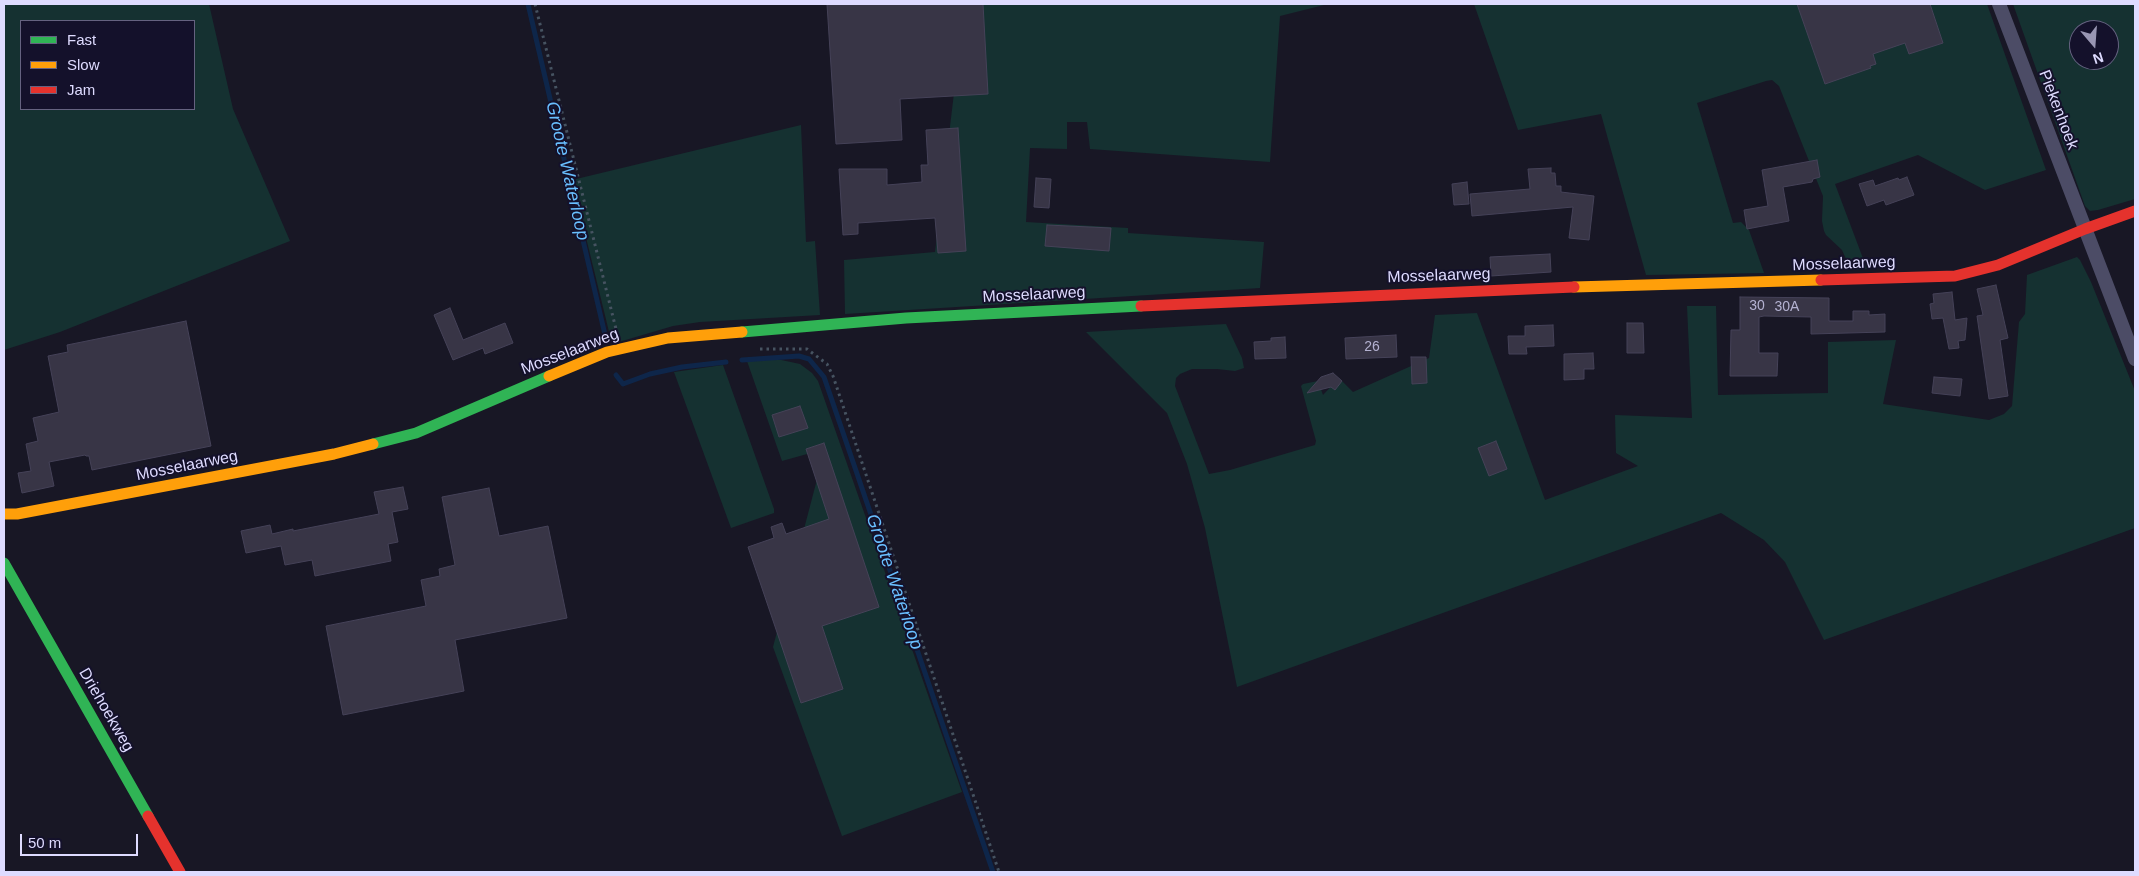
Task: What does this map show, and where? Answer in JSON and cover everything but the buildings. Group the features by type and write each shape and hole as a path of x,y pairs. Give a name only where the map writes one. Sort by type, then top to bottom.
{"street":[{"name":"Piekenhoek","path":"1999,4 2135,359"},
{"name":"Mosselaarweg","path":"4,514 26,512 296,462 416,433 607,352 668,338 906,318 1152,305 1485,290 1955,276 1998,265 2084,229 2135,211"},
{"name":"Driehoekweg","path":"4,563 180,872"}],"path":[{"path":"535,4 621,348"},
{"path":"755,349 807,349 827,364 834,376 999,872"}],"green space":[{"path":"4,4 209,4 233,109 290,241 60,332 4,350"},
{"path":"976,4 1328,4 1280,16 1270,162 1090,149 1087,122 1067,122 1067,149 1030,148 1026,222 1128,228 1128,233 1264,242 1260,288 845,314 844,260 935,252 954,93 981,87"},
{"path":"1474,4 1987,4 2046,170 1985,190 1918,155 1835,184 1867,269 1851,270 1842,250 1824,231 1822,221 1823,196 1779,86 1772,80 1766,81 1697,103 1733,223 1741,222 1749,230 1764,273 1646,275 1601,114 1518,130"},
{"path":"2013,4 2135,4 2135,199 2090,211 2085,206"},
{"path":"801,125 806,242 815,241 820,315 700,322 673,326 612,344 572,180"},
{"path":"2077,257 2091,282 2135,391 2135,528 1824,640 1785,562 1764,540 1721,513 1237,687 1205,528 1187,464 1167,413 1086,332 1226,324 1242,358 1244,368 1235,371 1192,369 1180,374 1176,378 1175,386 1209,474 1230,470 1315,445 1316,441 1301,386 1303,384 1318,381 1323,395 1339,378 1353,392 1429,358 1435,315 1477,313 1545,500 1638,466 1616,453 1615,415 1692,418 1687,306 1716,306 1718,395 1828,393 1828,342 1896,340 1883,404 1989,420 2004,414 2012,406 2019,322 2025,314 2027,275"},
{"path":"772,358 800,364 812,373 818,381 962,792 842,836 773,647 825,449 782,461 747,361"},
{"path":"723,365 774,509 774,513 731,528 674,372"}],"waterway":[{"name":"Groote Waterloop","path":"528,4 606,339"},
{"name":"Groote Waterloop","path":"742,360 799,356 809,359 824,377 993,872"},
{"name":"Groote Waterloop","path":"616,375 623,384 650,374 682,367 726,362"}],"traffic: fast":[{"path":"742,332 906,318 1141,306"},
{"path":"373,444 416,433 549,376"},
{"path":"4,563 148,816"}],"traffic: slow":[{"path":"1574,287 1821,280"},
{"path":"549,376 607,352 668,338 742,332"},
{"path":"4,514 17,514 334,454 373,444"}],"traffic: jam":[{"path":"1821,280 1955,276 1998,265 2085,229 2135,211"},
{"path":"1141,306 1574,287"},
{"path":"148,816 180,872"}]}
